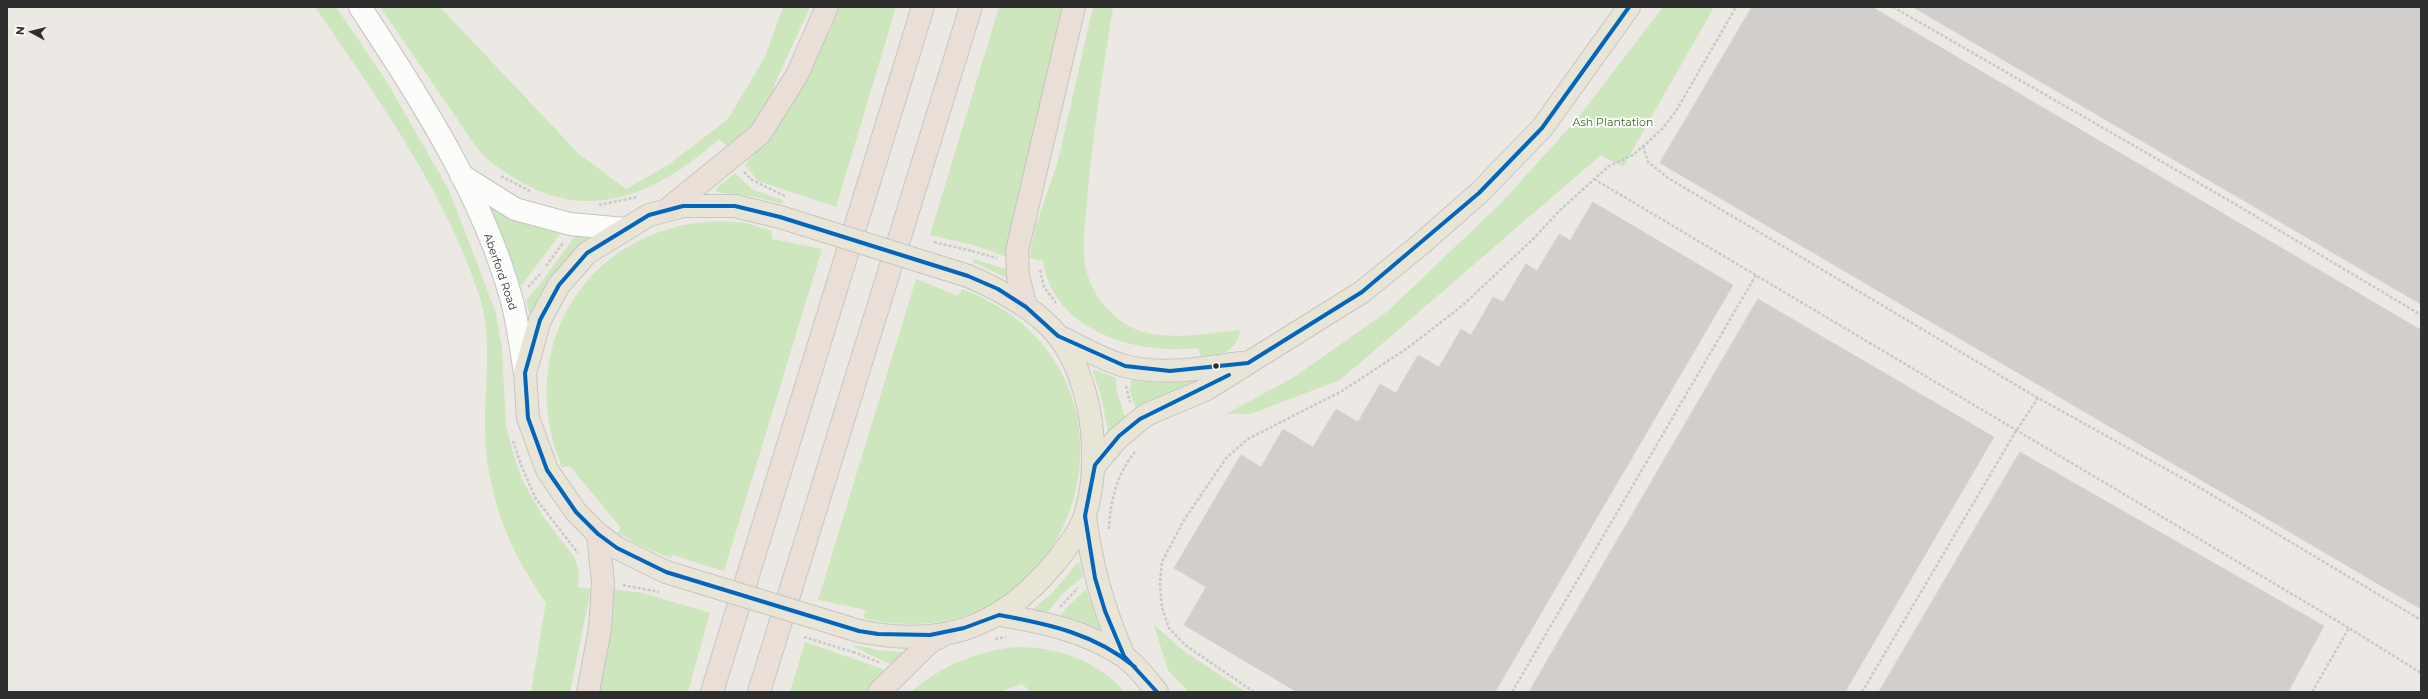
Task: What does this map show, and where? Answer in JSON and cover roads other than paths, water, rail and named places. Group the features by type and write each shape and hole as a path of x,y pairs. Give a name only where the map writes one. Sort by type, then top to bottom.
{"highway":[{"path":"668,209 760,134 780,105 797,75 827,7"},
{"path":"712,692 923,7"},
{"path":"759,692 970,7"},
{"path":"1026,308 1017,264 1019,240 1074,7"},
{"path":"588,692 600,629 603,583 598,534"},
{"path":"879,692 930,642 945,634"}],"main road":[{"name":"Aberford Road","path":"360,7 399,65 461,175 494,246 511,297 525,373"},
{"path":"1095,465 1116,439 1148,414 1205,390 1362,292 1478,193 1542,128 1629,7"},
{"name":"Aberford Road","path":"461,175 515,209 570,224 625,229"},
{"path":"1058,336 1074,365 1090,408 1095,465 1085,516 1063,554 1035,586 999,615 973,627 945,634 916,638 887,637 663,583 598,534 576,512 547,470 528,418 525,373 540,320 559,285 587,253 649,214 683,206 784,207 968,276 998,289 1026,308 1058,336 1125,366 1149,370 1170,371 1248,362"},
{"path":"1085,516 1095,578 1105,611 1124,656 1157,692"},
{"path":"999,615 1050,623 1086,637 1124,656"}],"park label":[{"name":"Ash Plantation","path":"1613,123"}]}
